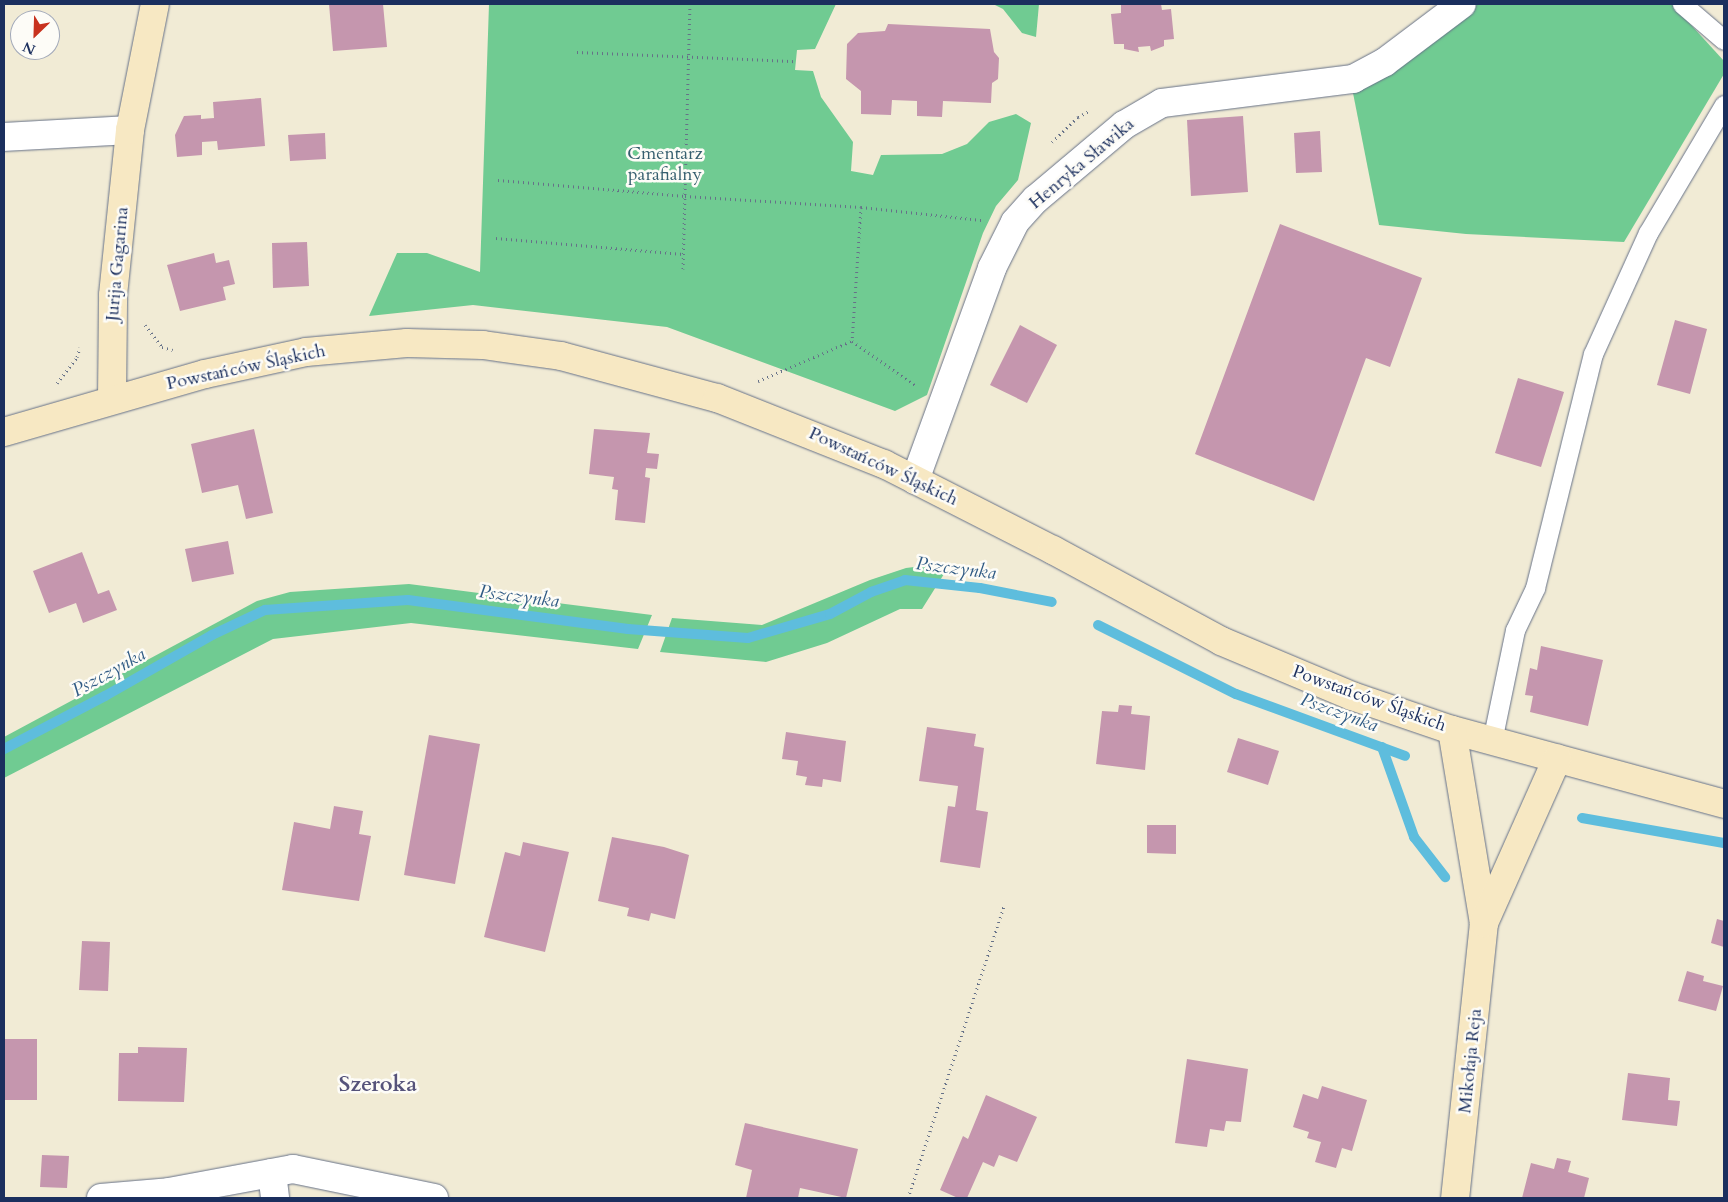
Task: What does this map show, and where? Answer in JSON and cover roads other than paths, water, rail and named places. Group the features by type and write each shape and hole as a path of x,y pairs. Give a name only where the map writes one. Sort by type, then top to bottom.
{"street":[{"name":"Jurija Gagarina","path":"112,399 113,295 130,130 155,4"},
{"name":"Henryka Sławika","path":"915,480 992,268 1015,222 1036,199 1124,125 1162,103 1353,79 1385,62 1462,4"},
{"path":"4,137 130,130"},
{"name":"Powstańców Śląskich","path":"4,432 112,399 306,352 407,343 483,344 561,356 717,398 817,436 915,480 1221,641 1352,696 1452,730 1724,804"},
{"name":"Mikołaja Reja","path":"1452,730 1484,922 1456,1198"},
{"name":"Mikołaja Reja","path":"1484,922 1557,759"},
{"path":"102,1198 274,1186 293,1169 434,1198"}],"lane":[{"path":"1682,4 1724,40"},
{"path":"1492,741 1515,630 1534,588 1593,354 1648,233 1724,105"}],"waterway":[{"name":"Pszczynka","path":"4,749 105,696 212,635 265,610 408,600 628,629 748,638 830,614 871,592 905,580 980,588 1052,602"},
{"name":"Pszczynka","path":"1098,625 1236,694 1405,756"},
{"path":"1382,747 1414,837 1445,877"},
{"name":"Pszczynka","path":"1582,818 1724,843"}],"district":[{"name":"Szeroka","path":"378,1085"}],"park label":[{"name":"Cmentarz parafialny","path":"665,165"}]}
